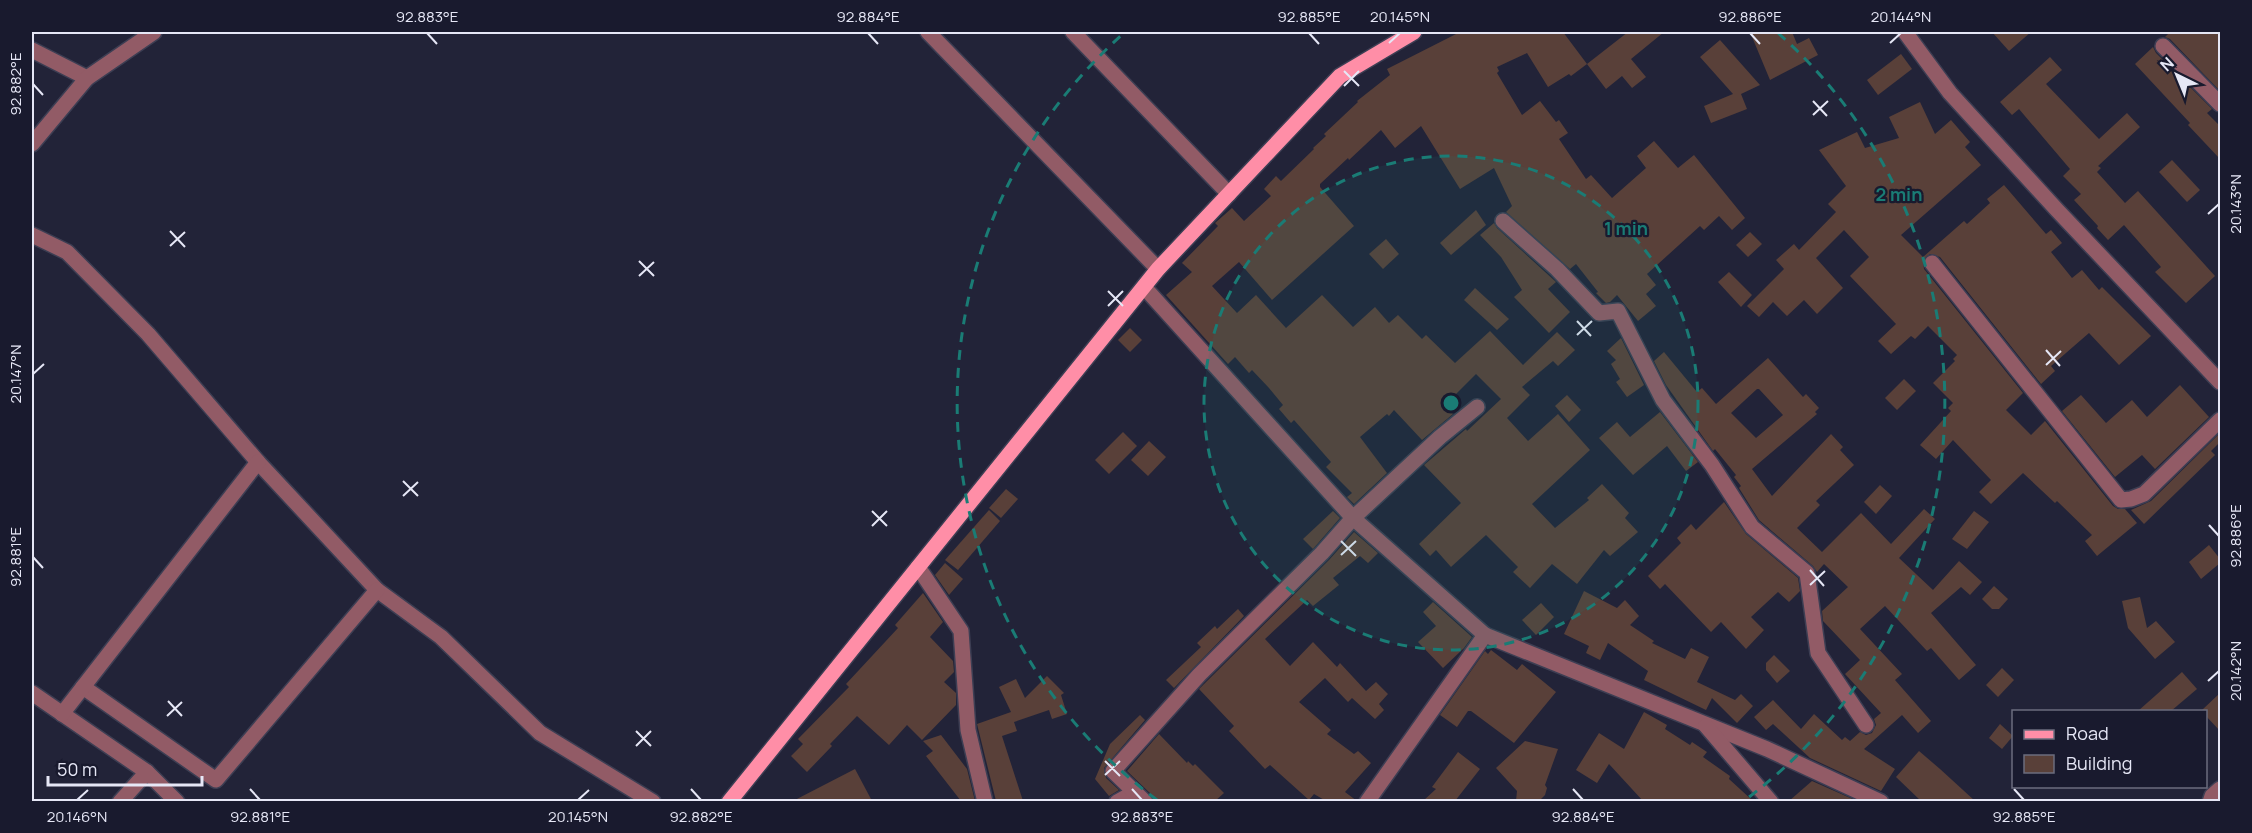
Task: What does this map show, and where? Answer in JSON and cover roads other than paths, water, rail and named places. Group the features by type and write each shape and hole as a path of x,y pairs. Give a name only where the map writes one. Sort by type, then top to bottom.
{"main road":[{"path":"729,801 1158,270 1340,76 1414,32"}],"street":[{"path":"32,144 87,78 154,32"},
{"path":"928,32 1158,270"},
{"path":"1073,32 1229,194"},
{"path":"1905,32 1950,93 2056,210 2220,382"},
{"path":"2163,46 2220,104"},
{"path":"32,50 87,78"},
{"path":"1503,221 1557,269 1599,313 1618,311 1663,400 1712,465 1752,527 1807,573 1818,653 1866,725"},
{"path":"32,236 67,252 148,334 258,462 377,590 441,637 540,733 653,801"},
{"path":"1932,263 2121,500 2144,494 2220,420"},
{"path":"1144,287 1353,518 1485,635 1767,749 1881,801"},
{"path":"1140,797 1113,771 1199,675 1322,553 1353,518 1440,437 1477,407"},
{"path":"62,714 258,462"},
{"path":"918,567 961,631 968,730 985,801"},
{"path":"83,687 216,780 377,590"},
{"path":"1367,801 1485,635"},
{"path":"32,693 147,772 177,801"},
{"path":"1704,723 1764,799"},
{"path":"120,801 147,772"},
{"path":"2210,801 2220,789"},
{"path":"1117,801 1140,797"}]}
